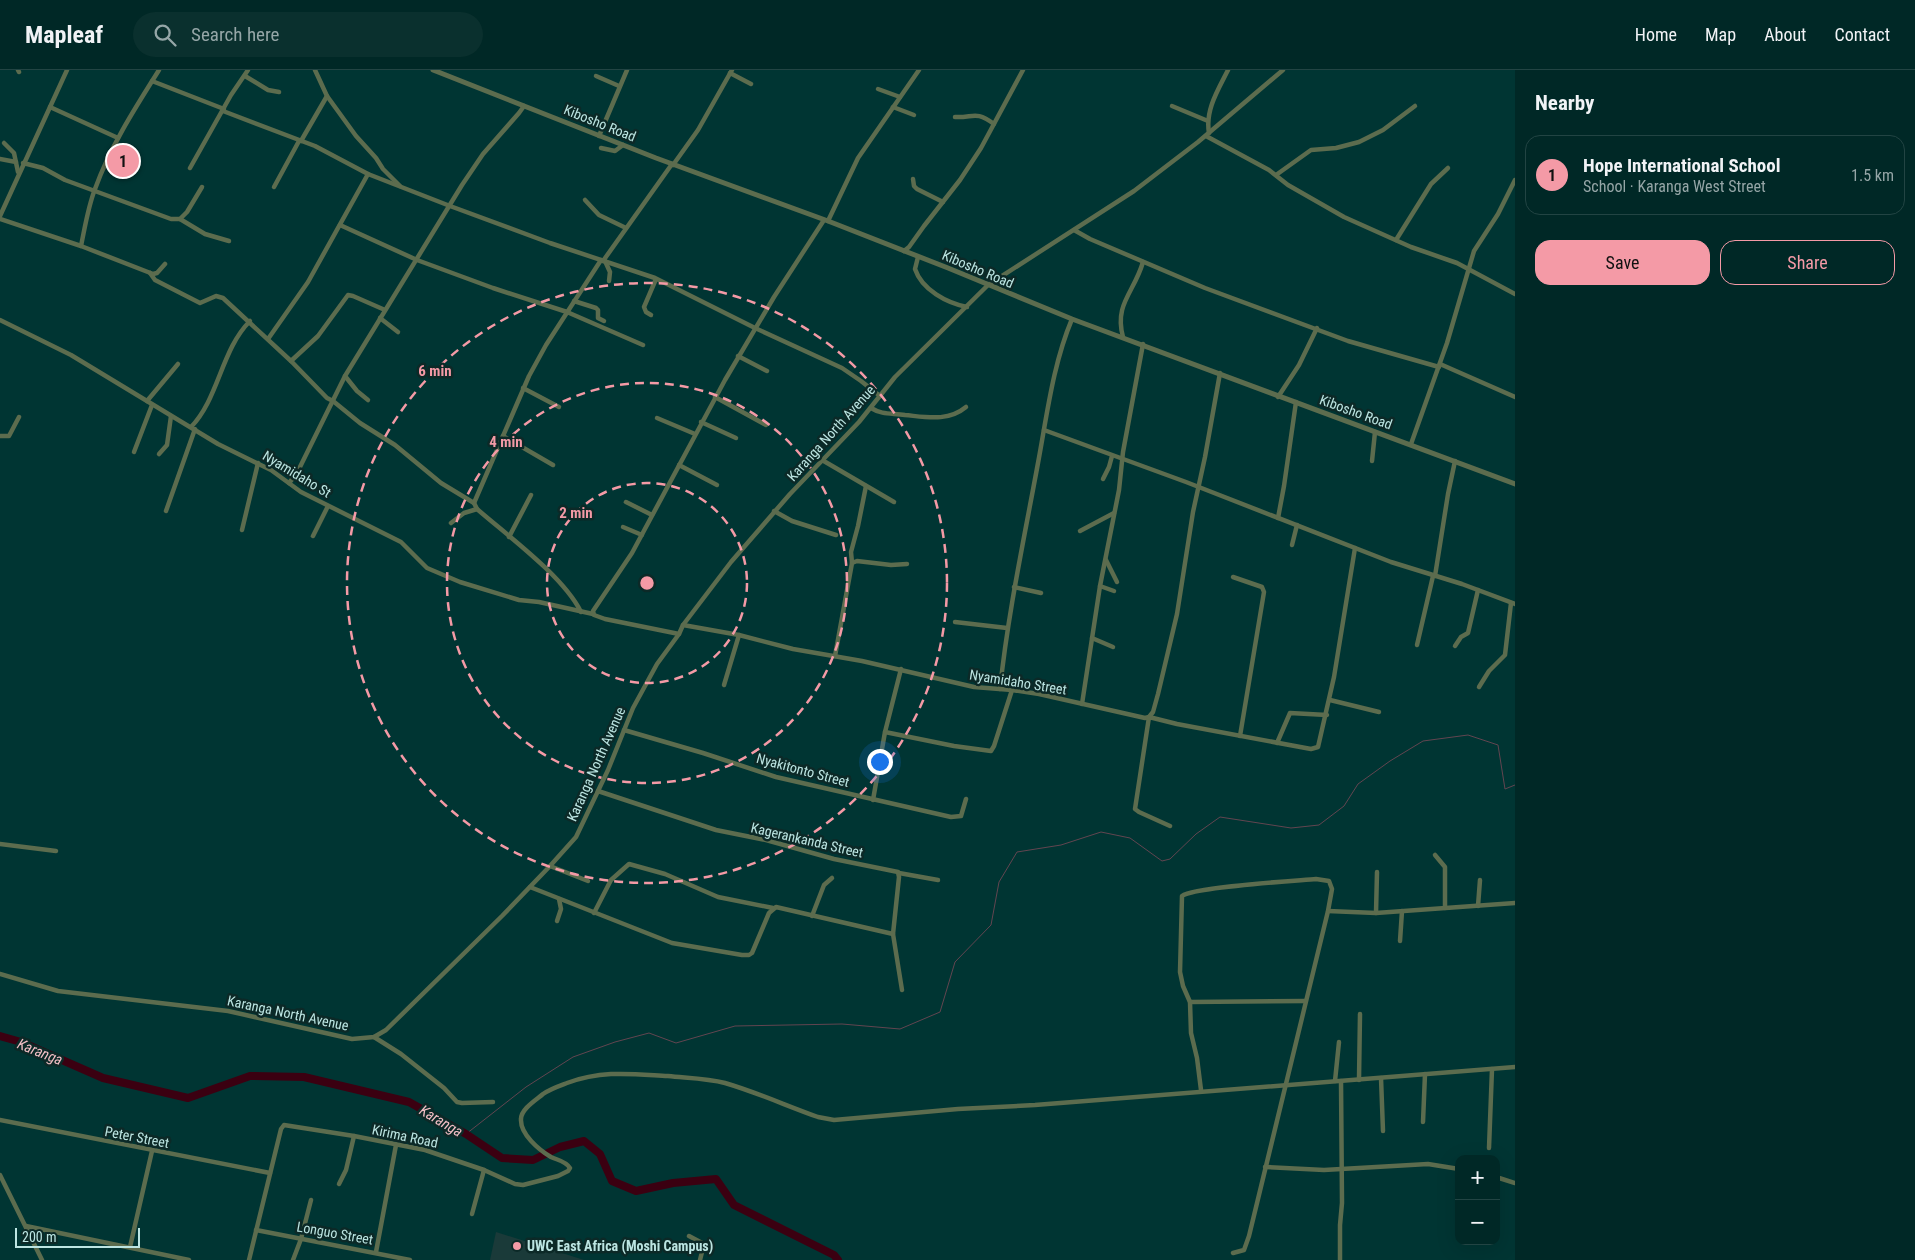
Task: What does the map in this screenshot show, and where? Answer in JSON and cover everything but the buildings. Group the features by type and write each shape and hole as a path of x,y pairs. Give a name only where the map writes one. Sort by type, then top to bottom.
{"street":[{"path":"67,70 18,174 0,218 81,246 150,273 157,273 165,264"},
{"path":"81,246 94,191 118,138 159,70"},
{"path":"190,168 248,70"},
{"path":"315,70 327,96 356,136 376,158 383,169 401,187"},
{"name":"Kibosho Road","path":"433,70 445,72 599,136 904,251 1072,319 1515,484"},
{"path":"599,136 627,70"},
{"path":"593,614 595,606 627,562 642,536 701,422 738,356 826,221 858,158 919,70"},
{"path":"904,251 909,248 974,159 1023,70"},
{"path":"1228,70 1211,106 1208,134 1276,175 1288,185 1344,216 1396,240 1468,269 1491,283 1515,294"},
{"name":"Karanga North Avenue","path":"0,974 58,991 228,1011 352,1039 374,1036 386,1030 478,940 576,837 642,690 683,625 736,555 920,352 988,286 1134,191 1208,134 1283,70"},
{"path":"474,503 523,388 537,360 567,312 698,130 731,72 751,84"},
{"path":"244,76 268,90 279,92"},
{"path":"596,76 619,86"},
{"path":"152,81 328,152 368,174 401,187 550,243 656,279 842,368 880,396"},
{"path":"878,89 900,97"},
{"path":"274,187 327,96"},
{"path":"288,483 296,473 345,376 482,154 524,106"},
{"path":"1172,106 1208,121"},
{"path":"1276,175 1311,150 1336,148 1359,142 1383,130 1415,106"},
{"path":"50,107 118,138"},
{"path":"893,107 914,115"},
{"path":"955,117 974,114 994,124"},
{"path":"4,143 14,153 18,174"},
{"path":"601,148 614,151 623,145"},
{"path":"0,159 16,162"},
{"path":"23,163 43,168 65,180 160,216 180,219 205,234 229,241"},
{"path":"1396,240 1431,184 1448,168"},
{"path":"268,339 308,282 368,174"},
{"path":"913,179 914,186 917,189 943,202"},
{"path":"1411,444 1440,366 1477,244 1495,218 1514,184"},
{"path":"180,219 188,212 202,187"},
{"path":"586,200 599,215 626,228"},
{"path":"340,225 418,260 493,288 567,312 643,345"},
{"path":"1074,230 1080,235 1205,288 1348,341 1440,366 1515,398"},
{"path":"918,257 915,268 923,281 947,302 967,307"},
{"path":"603,260 610,272 609,281"},
{"path":"1123,337 1120,316 1124,303 1139,276 1143,262"},
{"path":"150,273 155,280 200,303 216,296 223,298 291,361 321,394 333,401 360,423 395,445 441,483 474,503 477,509 550,573 576,603 581,612"},
{"path":"650,315 646,312 645,305 656,279"},
{"path":"291,361 318,336 348,295 385,310"},
{"path":"574,302 596,308 598,310 598,318 604,321"},
{"path":"380,318 398,332"},
{"path":"1000,689 1007,628 1044,430 1061,352 1072,319"},
{"name":"Nyamidaho St","path":"0,320 71,355 152,405 232,452 258,463 328,506 401,542 423,566 460,582 519,600 539,602 593,614 613,621 679,634"},
{"path":"166,511 193,428 215,388 240,333 250,321"},
{"path":"1278,396 1299,365 1317,328"},
{"path":"1082,704 1100,586 1121,479 1122,460 1143,344"},
{"path":"738,356 767,371"},
{"path":"147,401 178,364"},
{"path":"1170,826 1135,809 1149,718 1153,712 1158,694 1176,614 1220,374"},
{"path":"345,376 357,391 368,400"},
{"path":"523,388 559,408"},
{"path":"716,398 766,426"},
{"path":"1278,518 1296,402"},
{"path":"134,452 152,405"},
{"path":"871,408 885,414 930,418 951,415 966,407"},
{"path":"159,454 167,445 171,416"},
{"path":"0,436 9,436 19,418"},
{"path":"658,418 695,434"},
{"path":"701,422 736,438"},
{"path":"1044,430 1391,562 1478,590 1513,604 1504,655 1489,671 1480,688"},
{"path":"1372,461 1375,432"},
{"path":"503,436 553,465"},
{"path":"1103,479 1112,456"},
{"path":"822,460 894,502"},
{"path":"1417,645 1434,576 1455,461"},
{"path":"242,530 258,463"},
{"path":"679,465 718,485"},
{"path":"834,656 852,563 850,552 858,526 866,486"},
{"path":"509,537 531,495"},
{"path":"626,502 652,515"},
{"path":"314,536 328,506"},
{"path":"451,523 464,513 477,509"},
{"path":"774,512 792,521 836,534"},
{"path":"1080,531 1114,513"},
{"path":"1292,545 1297,525"},
{"path":"623,527 642,536"},
{"path":"1277,743 1290,713 1327,715 1356,548"},
{"path":"852,563 857,560 891,565 907,564"},
{"path":"1106,560 1117,582"},
{"path":"1233,577 1262,587 1264,592 1240,736"},
{"path":"1100,586 1114,591"},
{"path":"1014,587 1041,593"},
{"path":"1455,646 1461,637 1468,633 1478,590"},
{"path":"955,622 1007,628"},
{"name":"Nyamidaho Street","path":"683,625 739,635 778,646 902,670 974,687 1012,690 1144,718 1311,749 1317,748 1327,715"},
{"path":"724,685 739,635"},
{"path":"1092,638 1113,647"},
{"path":"873,800 885,732 902,670"},
{"path":"885,732 946,745 991,751 1012,690"},
{"path":"1330,700 1379,712"},
{"name":"Nyakitonto Street","path":"624,730 703,752 776,776 873,800 959,817 962,814 966,799"},
{"name":"Kagerankanda Street","path":"598,791 716,830 766,840 798,850 899,873 938,880"},
{"path":"0,844 56,851"},
{"path":"1435,855 1444,867 1445,908"},
{"path":"594,913 612,880 630,864 665,874 718,897 774,908 779,907 893,934"},
{"path":"550,866 588,880"},
{"path":"1376,913 1377,872"},
{"path":"899,873 893,934 902,990"},
{"path":"812,916 824,885 832,878"},
{"path":"1234,1253 1241,1252 1245,1248 1266,1167 1285,1084 1305,1001 1328,910 1332,886 1329,881 1320,879 1210,889 1183,895 1181,906 1180,972 1182,986 1190,1002 1191,1032 1201,1090 1285,1084 1359,1080 1515,1067"},
{"path":"1478,906 1480,880"},
{"path":"530,887 672,943 746,956 755,949 769,913 774,908"},
{"path":"557,921 561,909 559,899"},
{"path":"1328,910 1376,913 1515,902"},
{"path":"1400,941 1402,911"},
{"path":"1190,1002 1305,1001"},
{"path":"1359,1080 1360,1014"},
{"path":"374,1036 402,1054 444,1088 457,1102 493,1102"},
{"path":"1339,1042 1338,1081 1342,1170 1340,1260"},
{"path":"1489,1148 1492,1069"},
{"name":"Kirima Road","path":"270,1174 280,1129 284,1125 354,1136 449,1157 509,1182 523,1185 558,1176 570,1168 567,1164 540,1150 531,1140 521,1121 525,1111 534,1101 551,1089 588,1076 609,1073 696,1078 723,1083 818,1117 834,1120 1201,1090"},
{"path":"1423,1122 1425,1074"},
{"path":"1380,1078 1383,1131"},
{"name":"Peter Street","path":"0,1120 270,1174"},
{"path":"338,1184 346,1170 354,1136"},
{"path":"376,1252 396,1145"},
{"path":"130,1247 152,1151"},
{"path":"1266,1167 1342,1170 1428,1164 1455,1168"},
{"path":"472,1214 484,1170"},
{"path":"249,1260 270,1174"},
{"path":"0,1175 42,1260"},
{"path":"1500,1178 1515,1183"},
{"path":"294,1260 311,1200"},
{"path":"26,1226 189,1260"},
{"name":"Longuo Street","path":"256,1230 410,1260"},
{"path":"689,1236 704,1244 700,1260"}],"shaded area":[{"name":"UWC East Africa (Moshi Campus)","path":"496,1232 584,1260 490,1260"}],"waterway":[{"path":"466,1134 526,1087 573,1057 615,1042 649,1033 676,1043 735,1026 842,1024 900,1029 940,1012 955,962 991,925 999,882 1017,852 1061,845 1101,832 1130,838 1162,861 1170,859 1196,834 1220,817 1291,828 1319,825 1344,806 1358,784 1390,761 1423,741 1468,735 1498,745 1505,789 1515,785"},
{"name":"Karanga","path":"0,1036 21,1042 103,1078 188,1098 250,1076 304,1077 409,1102 466,1134 502,1158 533,1160 560,1147 584,1141 600,1154 612,1181 636,1191 673,1183 716,1179 734,1205 834,1255 838,1260"}],"place":[{"name":"Hope International School","path":"123,161"},
{"name":"UWC East Africa (Moshi Campus)","path":"517,1246"}]}
